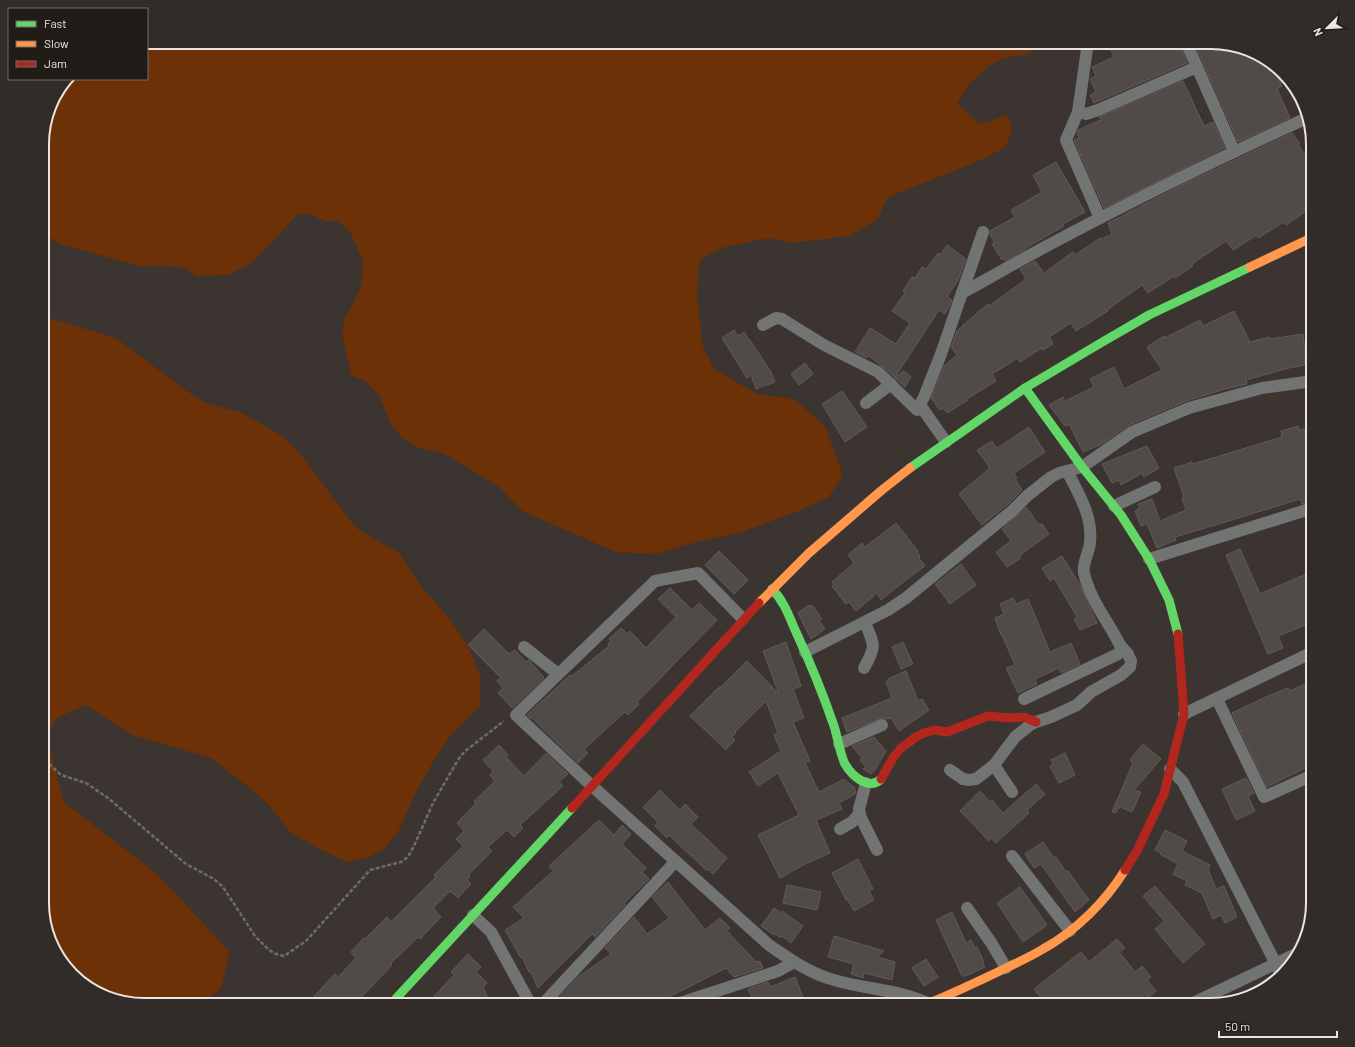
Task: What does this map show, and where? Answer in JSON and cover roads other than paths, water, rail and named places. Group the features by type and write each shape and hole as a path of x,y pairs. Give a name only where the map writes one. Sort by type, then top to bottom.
{"street":[{"path":"1087,49 1078,112 1066,140 1100,218"},
{"path":"1189,49 1234,152"},
{"path":"1078,112 1086,114 1098,110 1197,67"},
{"path":"962,293 1022,259 1100,218 1303,120"},
{"path":"763,326 776,318 782,319 824,345 878,372 917,410 941,354 984,232"},
{"path":"396,998 592,786 743,619 809,552 882,490 946,442 1025,388 1149,315 1306,240"},
{"path":"805,652 888,610 906,598 1051,477 1059,473 1082,467 1132,432 1189,408 1262,388 1306,382"},
{"path":"866,403 891,384"},
{"path":"943,998 1044,949 1070,931 1097,906 1117,883 1136,851 1164,794 1184,714 1179,640 1169,600 1149,559 1121,515 1082,467 1025,388"},
{"path":"920,405 946,442"},
{"path":"950,770 963,779 976,779 994,765 1015,737 1030,725 1077,705 1091,692 1128,670 1130,667 1131,661 1128,654 1120,645 1100,611 1089,588 1084,572 1090,545 1091,532 1088,514 1067,471"},
{"path":"1114,506 1155,487"},
{"path":"1149,559 1306,510"},
{"path":"743,619 698,573 655,581 516,715 675,862 769,946 794,962 833,980 898,992 914,998"},
{"path":"772,589 780,597 805,652 829,711 844,763 853,774 866,783 877,783 882,778 901,748 916,736 924,733 934,730 947,732 988,716 1009,718 1024,717 1036,722"},
{"path":"864,668 872,654 874,645 865,622"},
{"path":"1024,699 1118,654 1121,651 1120,645"},
{"path":"524,647 558,674"},
{"path":"1184,714 1306,655"},
{"path":"1217,699 1264,797 1306,777"},
{"path":"839,744 882,725"},
{"path":"994,765 1012,792"},
{"path":"1170,769 1183,782 1279,968 1206,998"},
{"path":"866,783 859,809 877,850"},
{"path":"840,829 852,822 860,813"},
{"path":"1012,856 1070,931"},
{"path":"549,998 675,862"},
{"path":"967,908 992,944 1006,968"},
{"path":"473,915 491,932 527,998"},
{"path":"696,998 778,972 794,962"}]}
